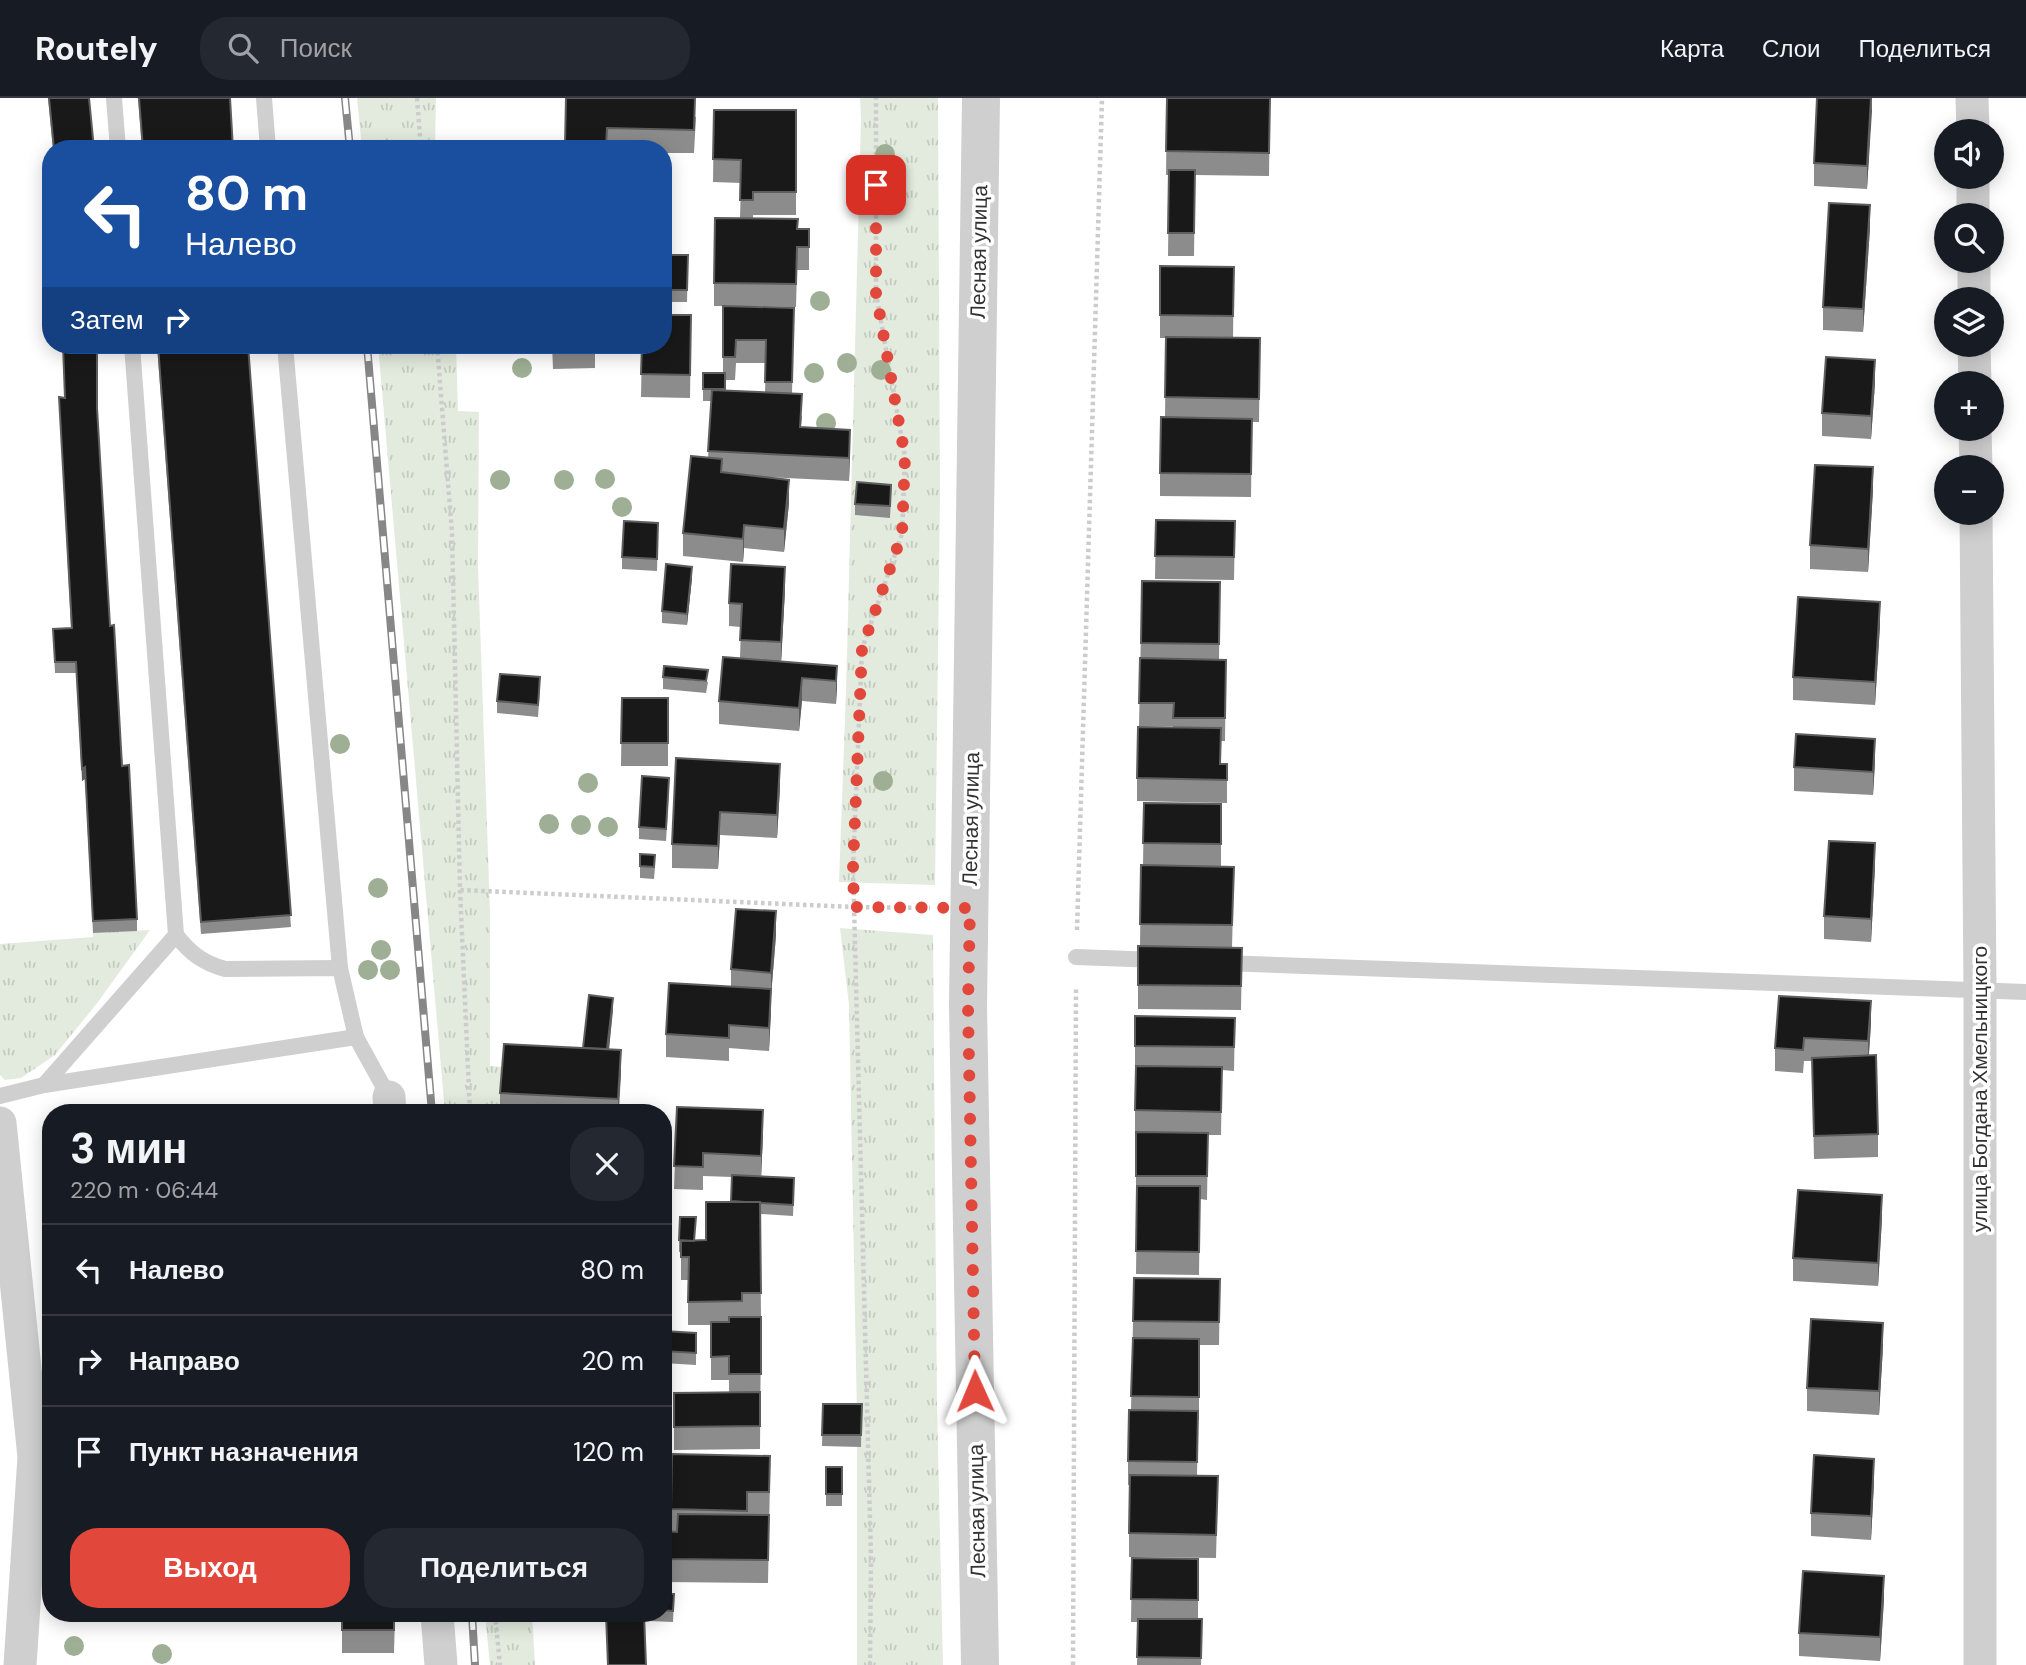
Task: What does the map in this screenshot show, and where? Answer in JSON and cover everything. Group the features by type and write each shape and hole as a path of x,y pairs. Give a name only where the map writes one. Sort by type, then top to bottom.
{"street":[{"name":"Лесная улица","path":"980,1665 968,1006 981,98"},
{"path":"1972,98 1973,119"},
{"name":"улица Богдана Хмельницкого","path":"1976,525 1980,989 1980,1665"},
{"path":"0,1123 34,1457 20,1665"},
{"path":"437,1622 441,1665"}],"lane":[{"path":"114,98 117,140"},
{"path":"264,98 267,140"},
{"path":"133,354 176,935 198,958 208,965 225,970 340,968"},
{"path":"286,354 340,968 356,1037 390,1104"},
{"path":"44,1085 176,935"},
{"path":"1076,957 1172,961"},
{"path":"1199,962 2026,992"},
{"path":"0,1096 44,1085 356,1037"}],"path":[{"path":"417,98 420,140"},
{"path":"870,1665 872,1558 853,867 862,649 902,534 905,457 876,293 876,98"},
{"path":"1073,1665 1076,957 1102,98"},
{"path":"438,354 452,533 460,890 470,1104"},
{"path":"460,890 854,907 970,908"},
{"path":"496,1622 500,1665"}],"green space":[{"path":"357,98 436,98 435,140 361,140"},
{"path":"860,98 938,98 940,495 935,885 839,882"},
{"path":"379,354 456,354 458,411 479,412 478,566 490,912 490,1066 504,1067 501,1104 444,1104"},
{"path":"840,928 933,935 937,1404 943,1665 857,1665 857,1447 861,1447 862,1416 857,1416 849,1005"},
{"path":"150,930 98,1002 55,1055 21,1078 5,1080 0,1075 0,944 93,937 93,933"},
{"path":"486,1622 532,1622 535,1665 490,1665"}],"building":[{"path":"49,98 89,98 93,140 53,140"},
{"path":"139,98 230,98 232,140 142,140"},
{"path":"566,98 695,98 694,130 607,128 606,140 565,140"},
{"path":"1167,98 1270,98 1269,153 1166,151"},
{"path":"1817,98 1871,98 1867,166 1814,163"},
{"path":"714,110 796,110 796,192 753,192 753,200 740,200 741,160 713,159"},
{"path":"1169,170 1195,170 1194,233 1168,233"},
{"path":"1829,203 1870,205 1863,309 1823,307"},
{"path":"715,218 798,219 797,229 809,229 809,247 797,247 796,284 714,283"},
{"path":"672,255 688,255 687,290 672,290"},
{"path":"1160,266 1234,267 1233,316 1160,315"},
{"path":"723,306 794,308 792,382 765,382 766,340 736,340 735,357 723,357"},
{"path":"672,315 691,315 690,375 641,374 642,354 672,354"},
{"path":"1166,337 1260,338 1259,399 1165,397"},
{"path":"63,354 97,354 97,408 110,626 114,625 122,766 129,765 137,919 93,921 85,767 82,769 76,662 55,662 53,629 72,628 59,397 65,398"},
{"path":"159,354 249,354 291,915 201,922"},
{"path":"1826,357 1875,360 1871,416 1822,413"},
{"path":"703,373 725,373 725,389 703,389"},
{"path":"712,390 802,394 800,427 850,430 849,458 708,451"},
{"path":"1161,417 1252,419 1251,474 1160,473"},
{"path":"691,456 722,459 721,472 789,480 784,529 744,525 743,539 683,533"},
{"path":"1815,465 1873,467 1868,549 1810,545"},
{"path":"857,482 891,485 890,506 855,504"},
{"path":"1156,520 1235,521 1234,557 1155,556"},
{"path":"624,521 658,523 657,559 622,557"},
{"path":"666,564 692,567 687,614 662,611"},
{"path":"731,564 785,567 781,642 740,640 742,604 729,603"},
{"path":"1142,581 1220,582 1219,644 1141,643"},
{"path":"1798,597 1880,602 1875,682 1793,677"},
{"path":"723,657 837,666 836,681 802,678 799,708 719,701"},
{"path":"1140,658 1226,660 1225,718 1173,718 1174,703 1139,703"},
{"path":"664,666 708,670 706,681 663,677"},
{"path":"500,674 540,677 538,705 497,701"},
{"path":"622,698 668,698 668,743 621,743"},
{"path":"1138,727 1221,728 1220,764 1227,764 1227,780 1137,778"},
{"path":"1796,734 1875,739 1873,772 1794,767"},
{"path":"676,758 780,764 777,815 720,812 718,846 672,844"},
{"path":"642,776 669,778 666,829 639,827"},
{"path":"1144,803 1221,804 1221,844 1143,843"},
{"path":"1829,841 1875,843 1871,919 1824,916"},
{"path":"640,854 655,855 654,867 640,866"},
{"path":"1141,865 1234,867 1232,925 1140,924"},
{"path":"736,909 776,911 771,973 731,969"},
{"path":"1138,946 1242,948 1241,986 1138,985"},
{"path":"669,983 771,989 769,1028 729,1025 729,1038 666,1034"},
{"path":"589,995 613,998 607,1049 583,1048"},
{"path":"1779,996 1871,1001 1868,1041 1804,1038 1803,1050 1775,1048"},
{"path":"1135,1016 1235,1018 1234,1047 1135,1046"},
{"path":"504,1044 621,1050 618,1099 500,1093"},
{"path":"1876,1055 1878,1134 1814,1136 1812,1058"},
{"path":"1136,1066 1222,1067 1221,1112 1135,1110"},
{"path":"677,1107 763,1110 761,1156 703,1153 703,1167 674,1166"},
{"path":"1136,1132 1208,1133 1207,1176 1136,1176"},
{"path":"732,1175 794,1178 793,1205 731,1201"},
{"path":"1137,1186 1200,1186 1199,1252 1136,1251"},
{"path":"1798,1190 1882,1195 1878,1263 1793,1258"},
{"path":"706,1202 760,1202 761,1293 742,1293 742,1301 688,1302 689,1257 681,1257 681,1241 706,1240"},
{"path":"680,1217 696,1217 694,1241 679,1240"},
{"path":"1134,1278 1220,1279 1219,1322 1133,1321"},
{"path":"729,1317 761,1317 761,1374 729,1374 729,1356 711,1357 711,1322 729,1322"},
{"path":"1811,1319 1883,1323 1879,1391 1807,1388"},
{"path":"672,1332 696,1333 696,1353 672,1352"},
{"path":"1133,1338 1199,1339 1199,1397 1131,1396"},
{"path":"760,1392 760,1426 674,1427 674,1393"},
{"path":"823,1404 862,1404 861,1435 822,1435"},
{"path":"1129,1410 1198,1411 1197,1462 1128,1461"},
{"path":"672,1454 770,1456 769,1492 747,1492 747,1511 672,1509"},
{"path":"1814,1455 1874,1459 1871,1516 1811,1513"},
{"path":"826,1467 842,1467 842,1494 826,1494"},
{"path":"1130,1475 1218,1476 1216,1535 1129,1533"},
{"path":"678,1514 769,1515 768,1560 672,1559 672,1532 677,1532"},
{"path":"1132,1558 1198,1559 1198,1600 1131,1599"},
{"path":"1803,1571 1884,1576 1880,1637 1799,1633"},
{"path":"1138,1619 1202,1619 1201,1658 1137,1657"},
{"path":"342,1622 394,1622 394,1630 342,1630"},
{"path":"606,1622 644,1622 646,1665 608,1665"}],"railway":[{"path":"345,98 349,140"},
{"path":"368,354 431,1104"},
{"path":"472,1622 475,1665"}],"route":[{"path":"876,185 876,293 905,457 902,534 862,649 853,867 854,907 970,908 968,1006 975,1391"}]}
